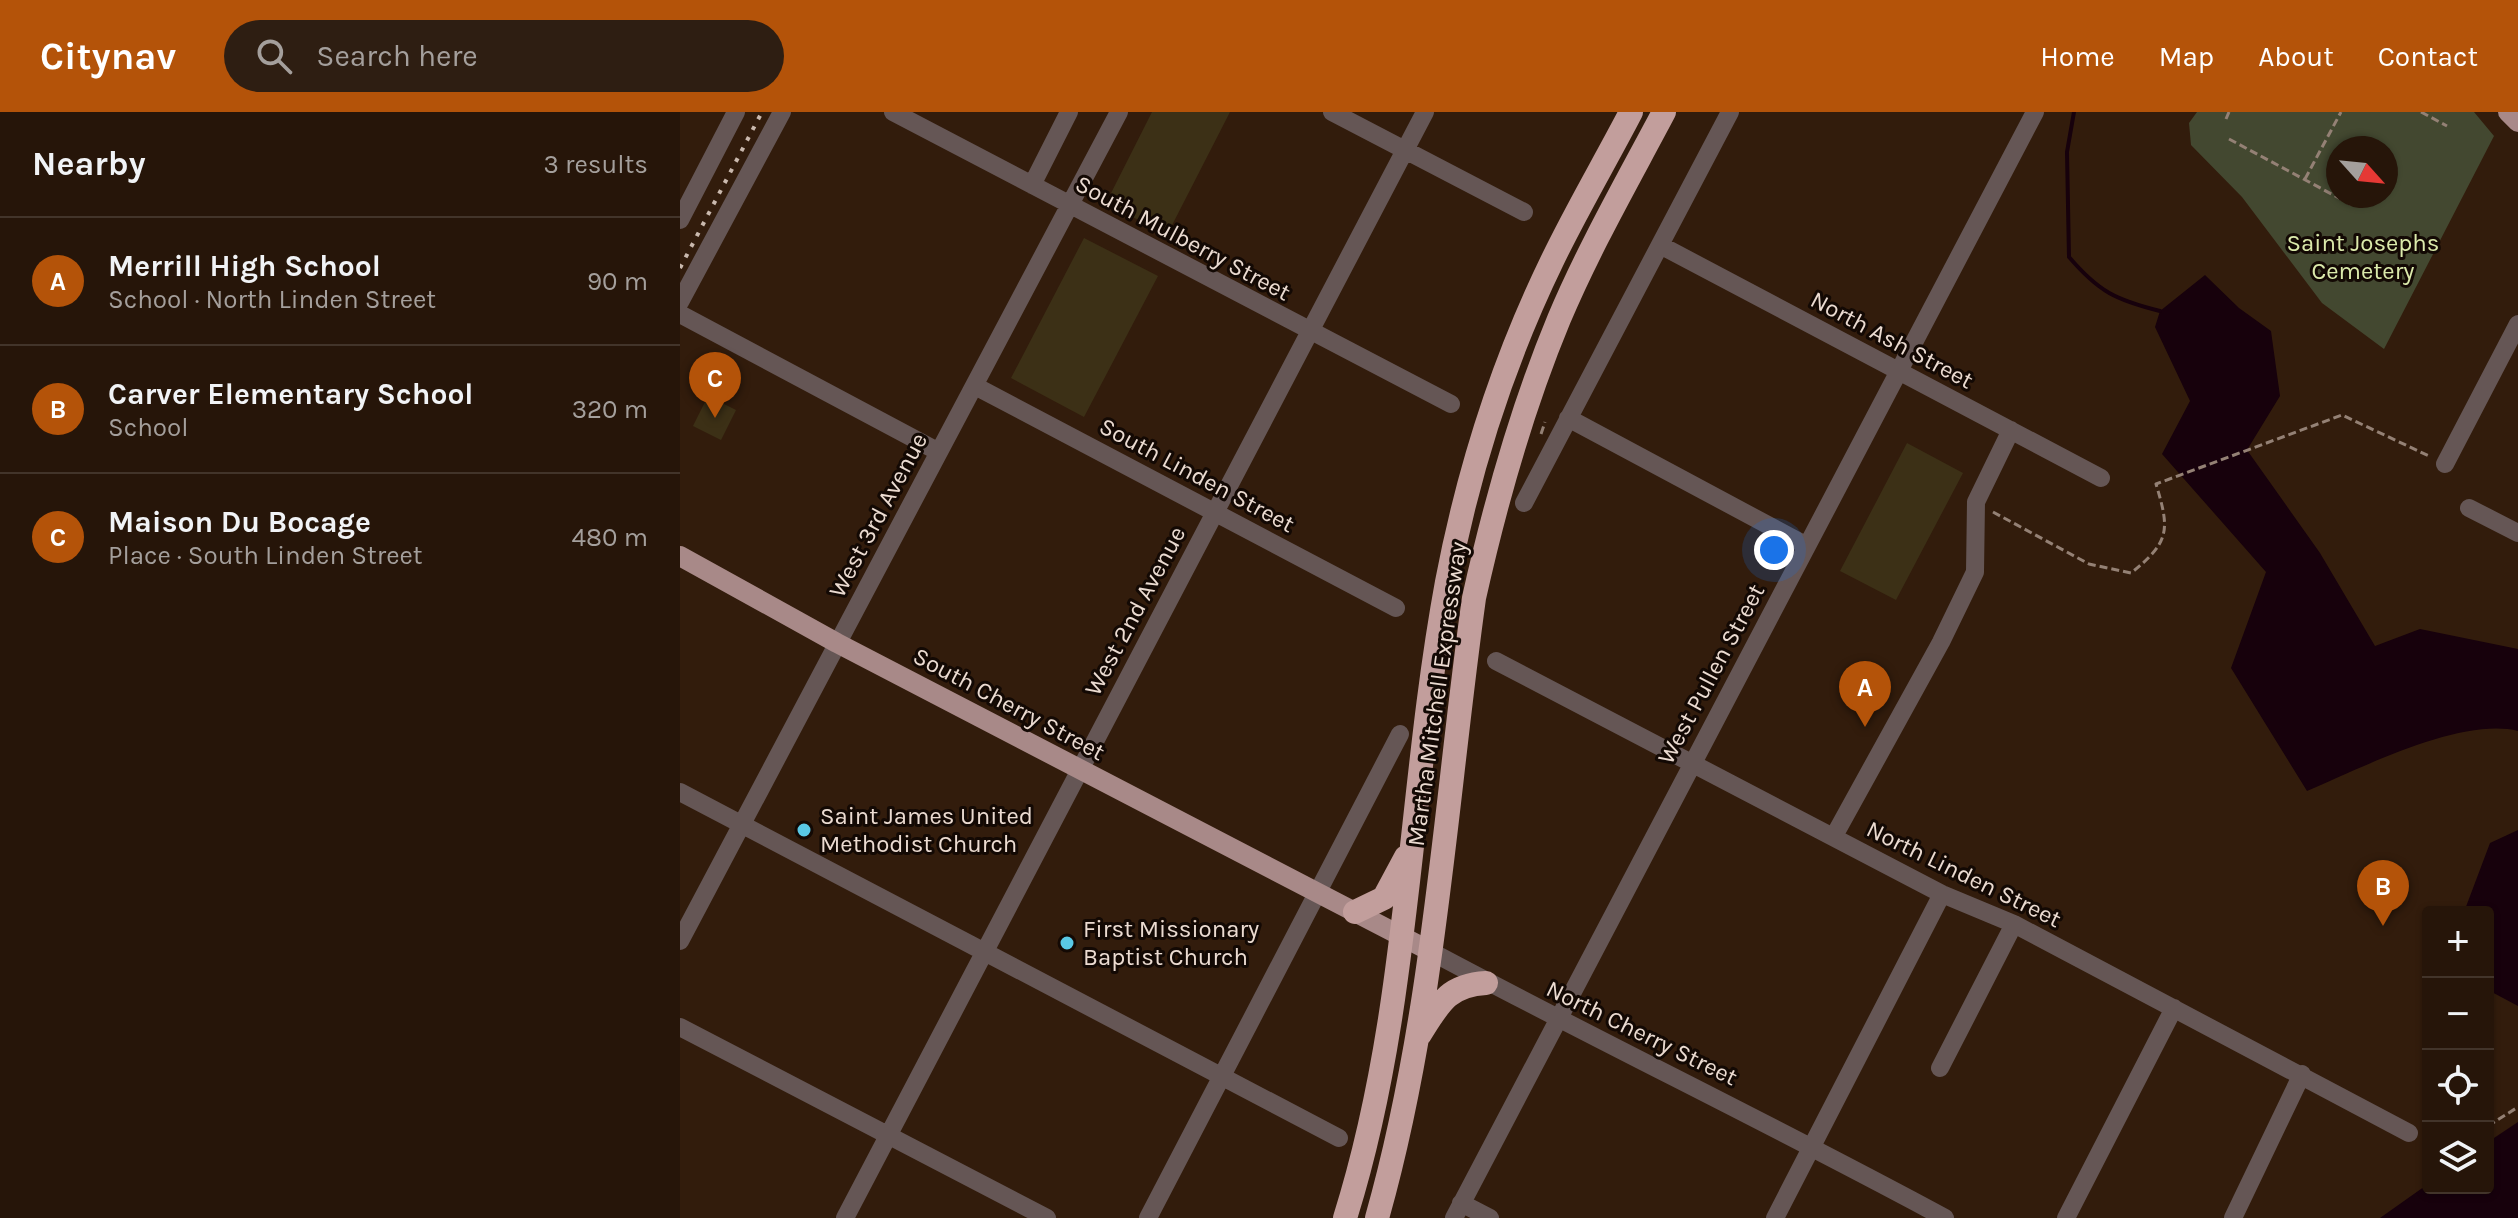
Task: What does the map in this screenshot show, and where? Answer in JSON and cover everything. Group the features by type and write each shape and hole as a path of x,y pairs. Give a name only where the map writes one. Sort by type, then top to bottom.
{"highway":[{"name":"Martha Mitchell Expressway","path":"1345,1218 1378,1096 1403,936 1410,848 1447,582 1479,450 1516,342 1551,264 1631,112"},
{"name":"Martha Mitchell Expressway","path":"1377,1218 1393,1161 1417,1040 1474,598 1490,529 1514,446 1559,319 1664,112"},
{"path":"1355,912 1384,898 1410,848"},
{"path":"1417,1040 1452,991 1466,984 1486,983"}],"main road":[{"path":"2508,112 2518,122"},
{"name":"South Cherry Street","path":"680,556 837,643 1317,892"},
{"name":"North Cherry Street","path":"1317,892 1428,950"}],"street":[{"path":"680,220 736,112"},
{"path":"680,302 782,112"},
{"name":"South Mulberry Street","path":"893,112 1451,404"},
{"path":"1032,185 1069,112"},
{"name":"West 3rd Avenue","path":"680,941 1072,206 1119,112"},
{"path":"1332,112 1524,212"},
{"name":"West 2nd Avenue","path":"845,1218 982,951 1425,112"},
{"path":"1524,503 1730,112"},
{"name":"West Pullen Street","path":"1458,1211 1691,761 1901,372 2035,112"},
{"name":"North Ash Street","path":"1660,245 2101,478"},
{"path":"680,314 939,452"},
{"path":"2445,464 2514,346 2518,324"},
{"name":"South Linden Street","path":"975,386 1396,608"},
{"path":"1568,418 1807,546"},
{"path":"1834,836 1941,642 1975,572 1976,502 2011,430"},
{"path":"2469,508 2518,533"},
{"name":"North Linden Street","path":"1496,661 1942,894 2014,924 2409,1133"},
{"path":"1148,1218 1400,734"},
{"path":"680,792 1339,1138"},
{"path":"1775,1218 1942,894"},
{"path":"1940,1068 2014,924"},
{"name":"North Cherry Street","path":"1428,950 1556,1020 1814,1147 1945,1218"},
{"path":"2066,1218 2174,1008"},
{"path":"680,1027 1047,1218"},
{"path":"2233,1218 2302,1074"},
{"path":"1458,1211 1490,1218"}],"path":[{"path":"2226,119 2229,112"},
{"path":"2305,180 2341,112"},
{"path":"2421,112 2447,126"},
{"path":"2229,139 2326,191"},
{"path":"1976,502 2089,564 2131,573 2157,553 2167,520 2156,484 2342,415 2445,464"},
{"path":"2494,1122 2518,1107"}],"green space":[{"name":"Saint Josephs Cemetery","path":"2197,112 2474,112 2494,136 2384,349 2322,303 2242,197 2191,145 2189,123"}],"shaded area":[{"path":"2205,275 2239,308 2271,331 2280,396 2247,450 2320,553 2375,646 2420,629 2518,649 2518,731 2469,731 2440,738 2382,758 2307,791 2231,668 2266,572 2162,454 2190,401 2155,327 2160,311"},
{"path":"2518,830 2518,1006 2494,993 2494,906 2466,906 2490,843"},
{"path":"2518,1122 2518,1218 2380,1218 2422,1188 2422,1194 2494,1194 2494,1138"}],"building":[{"path":"1152,112 1230,112 1167,235 1106,203"},
{"path":"1084,238 1158,276 1084,417 1011,378"},
{"path":"708,396 736,410 721,440 693,426"},
{"path":"1907,443 1963,473 1896,600 1840,571"}],"waterway":[{"path":"2074,112 2067,152 2069,257 2109,293 2160,311"}],"railway":[{"path":"680,268 762,112"}],"place":[{"name":"Maison Du Bocage","path":"715,418"},
{"name":"Merrill High School","path":"1865,727"},
{"name":"Saint James United Methodist Church","path":"804,830"},
{"name":"Carver Elementary School","path":"2383,926"},
{"name":"First Missionary Baptist Church","path":"1067,943"}]}
